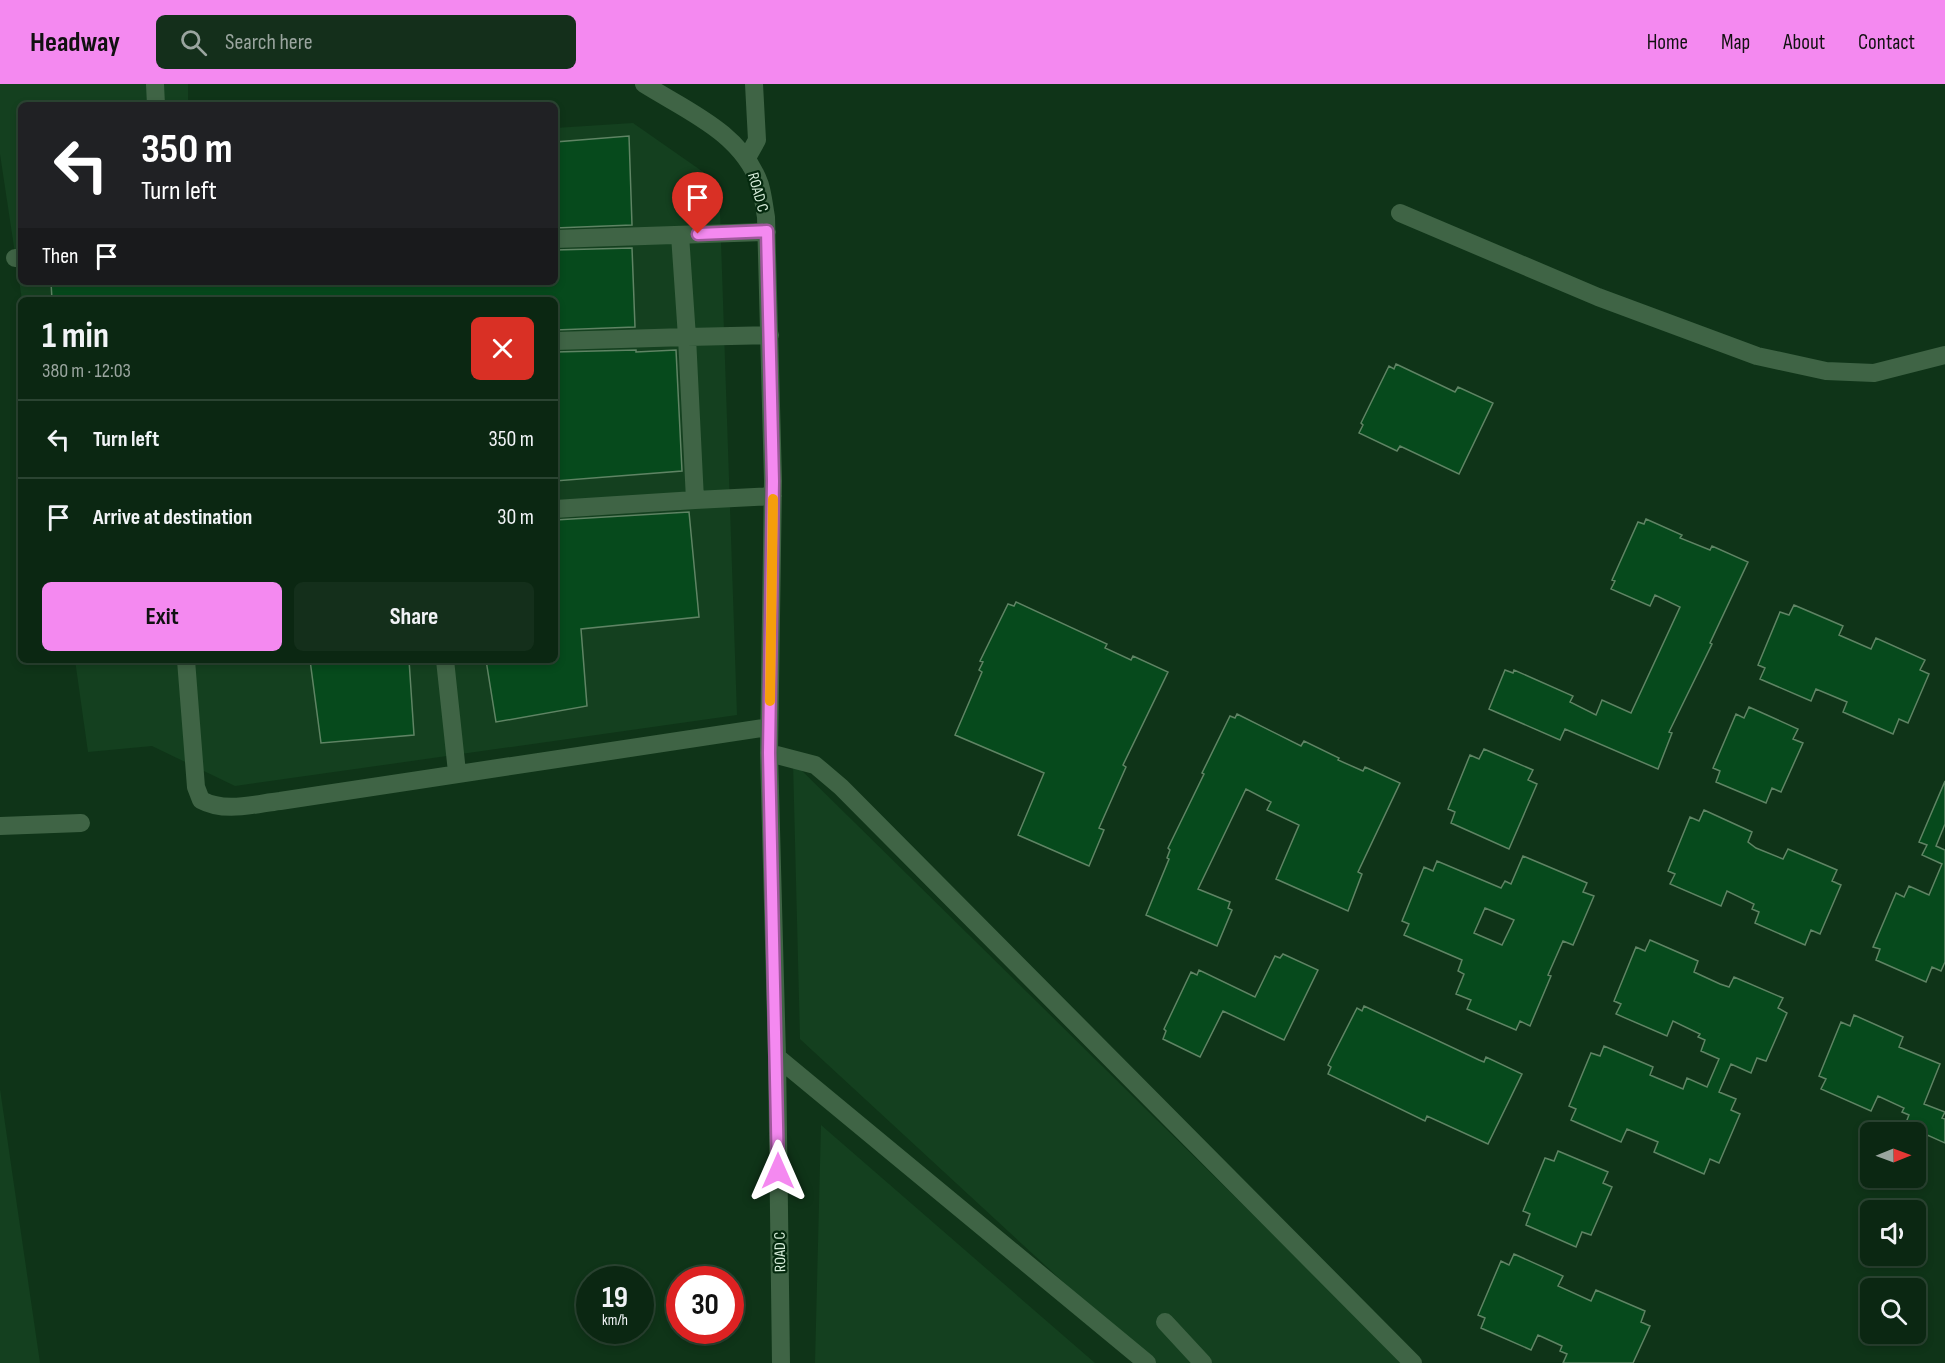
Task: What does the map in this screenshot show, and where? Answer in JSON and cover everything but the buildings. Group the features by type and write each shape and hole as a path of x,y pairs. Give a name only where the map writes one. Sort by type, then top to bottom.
{"street":[{"path":"155,84 156,102"},
{"name":"ROAD C","path":"644,84 732,139 747,158 760,185 767,231 773,496 769,753 777,1057 781,1363"},
{"path":"747,158 757,140 754,84"},
{"path":"1400,213 1598,297 1757,356 1826,371 1874,373 1945,356"},
{"path":"558,239 767,231"},
{"path":"680,235 695,500"},
{"path":"558,341 770,335"},
{"path":"558,509 773,496"},
{"path":"186,663 196,787 201,800 213,806 227,807 280,801 457,772 769,727"},
{"path":"445,663 457,772"},
{"path":"769,753 815,765 841,787 1413,1363"},
{"path":"0,826 81,823"},
{"path":"777,1057 1147,1363"},
{"path":"1165,1322 1203,1363"}],"shaded area":[{"path":"0,84 188,84 188,102 18,102 18,273 0,154"},
{"path":"633,123 719,183 737,715 235,786 152,746 88,752 75,663 558,663 558,297 22,297 20,285 558,285 558,128"},
{"path":"793,762 1404,1363 1151,1363 800,1039"},
{"path":"0,1089 40,1363 0,1363"},
{"path":"821,1125 1095,1363 815,1363"}],"slow traffic":[{"path":"770,701 773,499"}],"route":[{"path":"698,234 767,231 773,481 769,753 778,1171"}]}
